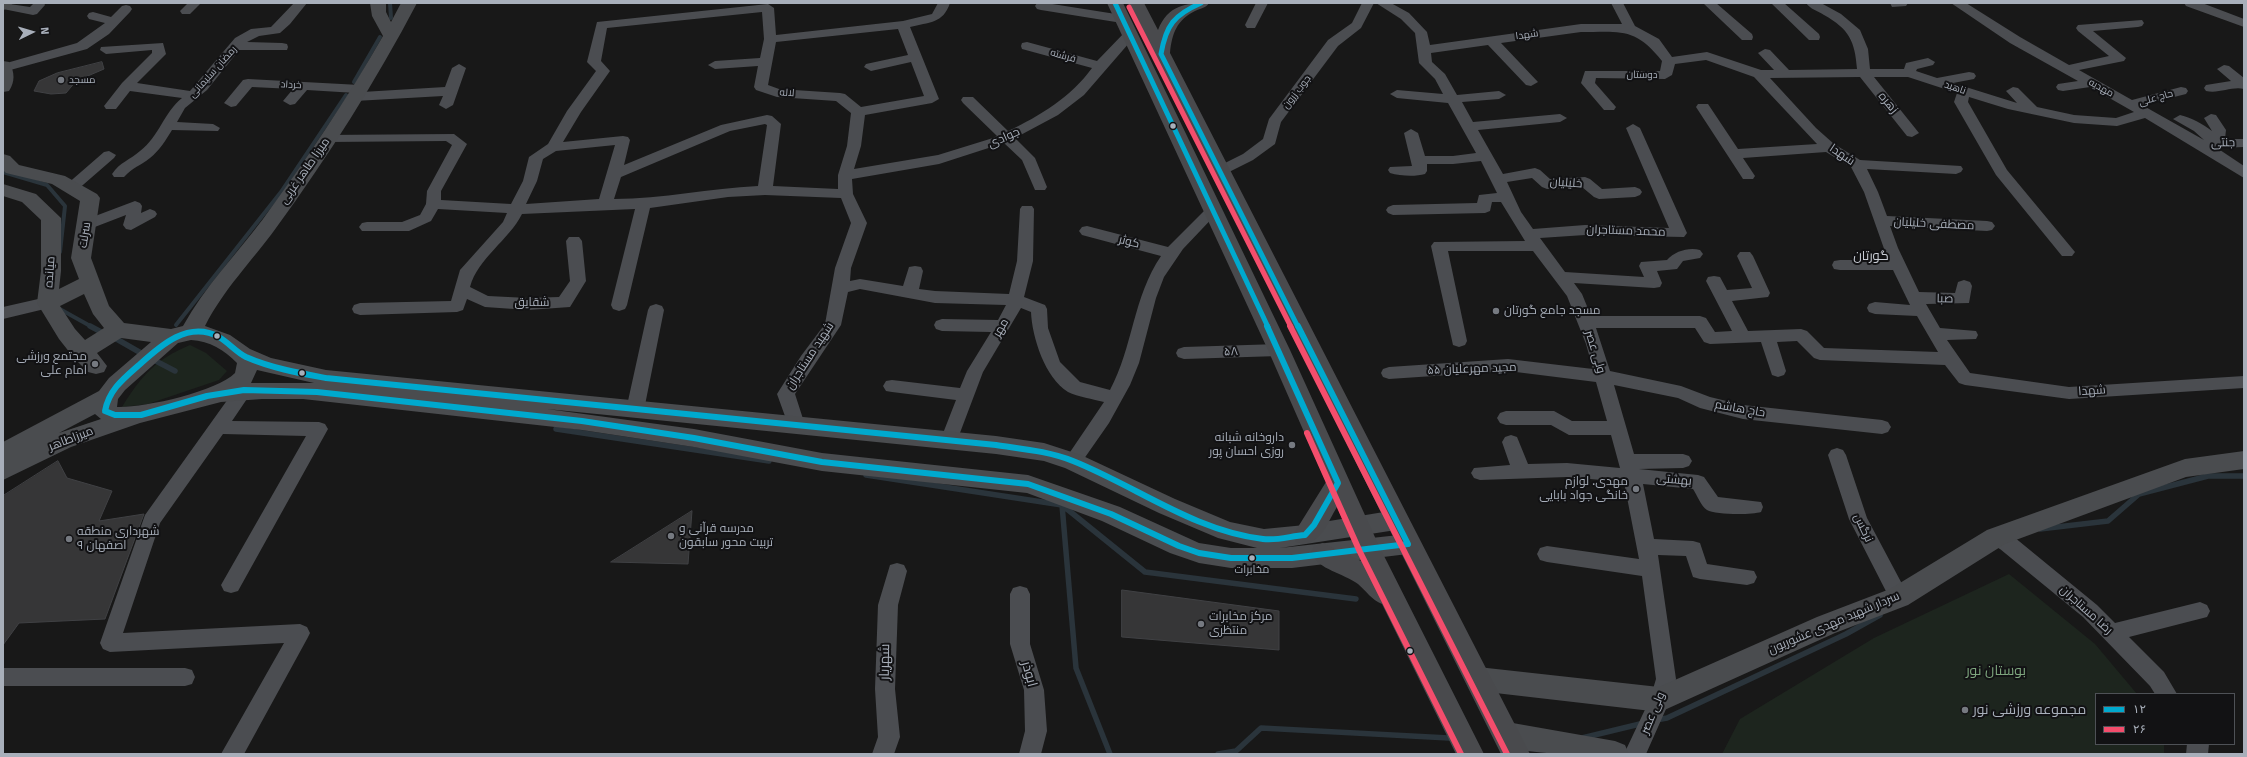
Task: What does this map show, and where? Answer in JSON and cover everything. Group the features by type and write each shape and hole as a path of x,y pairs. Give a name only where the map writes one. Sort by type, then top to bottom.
{"main road":[{"path":"378,3 377,8 384,26 392,36"},
{"name":"میرزا طاهر غربی","path":"181,335 268,224 328,138 358,93 392,36 409,3"},
{"path":"1136,3 1408,544 1512,744 1615,754"},
{"path":"1161,54 1163,36 1170,21 1183,9 1201,3"},
{"path":"1122,19 1279,350 1392,601 1470,754"},
{"path":"3,67 6,80 3,87"},
{"name":"سرلت","path":"3,160 13,169 58,180 90,198 81,258 100,309 112,333"},
{"name":"میانده","path":"3,190 29,198 51,218 51,271 53,300 67,334 89,359 112,333"},
{"path":"53,300 90,283"},
{"path":"112,333 216,336 248,361 247,371 240,380 207,396"},
{"path":"181,335 117,384 108,397 105,411 110,415 120,417 143,415 207,396 244,390 280,389 582,422 694,438 855,466 1028,484 1111,514 1146,532 1199,553 1252,559 1292,558 1323,553 1362,537 1396,520"},
{"path":"242,355 267,365 326,378 1020,448 1044,452 1073,461 1167,506 1227,531 1264,539 1305,536 1362,537 1408,544"},
{"name":"میرزاطاهر","path":"3,453 108,397"},
{"name":"میرزاطاهر","path":"3,471 63,441 143,415"},
{"path":"791,456 812,450 817,439 801,426"},
{"path":"855,466 839,450 860,432"},
{"name":"سردار شهید مهدی عشوریون","path":"1653,714 1826,625 1899,597 1996,537 2185,468 2244,460"},
{"path":"1305,536 1314,525 1338,483"},
{"path":"1323,553 1366,576 1392,601"},
{"path":"1478,679 1653,714"}],"street":[{"name":"رمضان سلیمانی","path":"119,174 128,164 145,155 157,143 180,106 193,94 236,46 256,32 274,30 286,21 301,3"},
{"path":"770,39 903,25 936,17 941,12 944,3"},
{"path":"1251,25 1262,3"},
{"name":"جوب زرون","path":"1220,171 1248,157 1270,141 1274,122 1333,44 1357,25 1368,3"},
{"name":"ولی عصر","path":"1382,3 1405,16 1421,32 1426,63 1440,77 1498,179 1506,197 1533,240 1574,294 1586,322 1629,469 1651,569 1666,679 1653,714 1635,754"},
{"path":"1617,3 1630,28"},
{"path":"1709,3 1747,37"},
{"path":"1777,3 1814,37"},
{"path":"1812,3 1837,17 1855,33 1862,49 1864,74"},
{"name":"مهدیه","path":"1957,3 2014,40 2132,104 2201,144 2244,173"},
{"path":"2190,3 2244,23"},
{"path":"3,5 33,11 39,5"},
{"path":"554,147 574,111 603,71 594,62 601,25 769,6"},
{"name":"لاله","path":"769,6 770,39 761,87 777,93 840,97 858,112"},
{"path":"1041,6 1122,19"},
{"path":"3,67 82,46 104,31 126,9"},
{"path":"93,16 114,21"},
{"name":"جوادی","path":"845,175 899,168 975,151 1032,125 1080,91 1100,66 1122,19"},
{"path":"2066,69 2119,58 2082,28 2138,23"},
{"path":"858,112 932,99 903,25"},
{"name":"شهدا","path":"1424,50 1581,28 1630,28"},
{"name":"دوستان","path":"1609,107 1588,83 1590,74 1665,75 1669,61 1654,42 1630,28"},
{"path":"1491,40 1530,82"},
{"path":"106,50 158,46 160,54 127,86 112,106"},
{"path":"236,46 282,47"},
{"name":"فرشته","path":"1027,46 1100,66"},
{"path":"1766,53 1786,74"},
{"name":"شهدا","path":"1669,61 1707,56 1734,64 1759,74 1790,106 1811,131 1829,147 1857,164 1871,192 1898,265 1918,305 1950,359 1965,379 2069,393 2244,382"},
{"path":"871,66 916,57"},
{"path":"715,65 766,62"},
{"path":"1909,73 1911,66 1928,62"},
{"path":"446,105 459,68"},
{"path":"2224,69 2243,84"},
{"name":"ناهید","path":"1759,74 1909,73 1964,91 2032,110 2074,119 2117,122 2147,113"},
{"name":"زهره","path":"1864,74 1912,133"},
{"path":"1938,82 1969,76"},
{"path":"2063,87 2091,82"},
{"name":"خرداد","path":"231,103 248,83 304,86 358,93 452,91"},
{"path":"2211,88 2243,84"},
{"path":"127,86 193,94"},
{"path":"290,101 304,86"},
{"path":"1964,91 1961,102 2001,172 2067,252"},
{"path":"2013,91 2032,110"},
{"name":"حاج علی","path":"2132,104 2180,91"},
{"path":"1397,94 1453,99 1499,95"},
{"path":"968,100 1008,136 1028,158 1040,187"},
{"path":"1703,107 1748,176"},
{"name":"شهید مستاجران","path":"801,426 786,394 807,360 833,325 841,288 843,268 859,223 846,194 845,175 854,146 858,112"},
{"path":"1469,127 1560,118"},
{"path":"2211,118 2219,130 2217,143"},
{"path":"615,174 726,128 767,119 774,124 765,190"},
{"path":"2180,119 2199,128 2217,143"},
{"path":"168,126 214,128"},
{"name":"محمد مستاجران","path":"1533,240 1585,230 1680,233 1634,128"},
{"path":"1395,170 1420,171 1420,160 1412,133"},
{"path":"328,138 449,137 460,144 437,184 433,204 426,218 404,227 367,227"},
{"path":"360,309 457,306 466,274 510,224 530,181 536,157 554,147 624,140 605,204"},
{"name":"جنتی","path":"2201,144 2244,143"},
{"path":"1734,154 1829,147"},
{"path":"71,188 109,155"},
{"path":"1420,160 1453,160 1485,156"},
{"path":"1857,164 1956,169"},
{"name":"خلیلیان","path":"1498,179 1535,173 1547,184 1585,182 1599,194 1635,192"},
{"path":"433,204 516,209 605,204 644,204 728,192 765,190 846,194"},
{"path":"1393,210 1485,208 1484,198 1506,197"},
{"path":"619,305 644,204"},
{"path":"87,225 135,206 131,225 150,214"},
{"name":"مهر","path":"949,441 975,371 1013,309 1025,261 1027,209"},
{"path":"1073,461 1105,418 1126,374 1151,288 1171,253 1191,228 1213,210"},
{"name":"مصطفی خلیلیان","path":"1881,221 1987,226"},
{"name":"کوثر","path":"1087,231 1171,253"},
{"path":"1459,341 1439,246 1533,240"},
{"name":"شقایق","path":"462,289 485,301 528,304 564,303 578,281 574,241"},
{"path":"1561,277 1654,283 1647,266 1670,265 1678,256 1695,254"},
{"path":"1721,296 1762,293 1745,256"},
{"path":"1840,265 1898,265"},
{"path":"910,292 915,271"},
{"path":"1714,281 1743,337"},
{"path":"841,288 860,284 935,297 1015,300 1039,309 1040,328 1053,365 1074,387 1115,398"},
{"name":"صبا","path":"1918,305 1963,299 1964,286"},
{"path":"3,313 53,300"},
{"path":"1876,308 1918,305"},
{"path":"635,410 656,310"},
{"path":"1586,322 1700,322 1710,338 1801,334 1820,354 1950,359"},
{"path":"942,325 1002,326"},
{"path":"1935,334 1970,335"},
{"path":"1767,336 1778,371"},
{"name":"۵۸","path":"1184,353 1279,350"},
{"name":"۵۵ مجید مهرعلیان","path":"1389,373 1508,365 1602,376"},
{"name":"حاج هاشم","path":"1602,376 1681,392 1706,403 1743,412 1882,427"},
{"path":"892,386 966,395"},
{"path":"232,754 300,633 110,643 152,520 244,390"},
{"path":"1506,418 1554,418 1569,428 1617,428"},
{"path":"218,426 319,429 231,585"},
{"path":"1511,442 1522,472"},
{"name":"نرگس","path":"1837,455 1858,519 1899,597"},
{"path":"1480,473 1629,469 1683,461"},
{"name":"بهشتی","path":"1629,469 1698,482 1714,504 1754,508"},
{"name":"رضا مستاجران","path":"1996,537 2007,543 2090,611 2157,679 2166,693"},
{"path":"1646,546 1693,549 1700,571 1747,577"},
{"path":"1547,554 1651,569"},
{"name":"شهریار","path":"883,754 888,737 884,646 888,605 897,571"},
{"name":"ابوذر","path":"1020,594 1020,644 1034,690 1036,731 1030,754"},
{"path":"2112,633 2200,611"},
{"path":"3,677 185,677"}],"green space":[{"path":"190,345 206,353 227,371 219,380 148,404 122,407 136,386 150,370 168,356"},
{"name":"بوستان نور","path":"2009,574 2095,644 2136,693 2095,693 2095,745 2164,745 2164,754 1722,754 1740,719 1874,638"}],"building":[{"name":"مسجد","path":"102,62 104,69 76,81 66,93 51,94 34,91 39,81 57,73"},
{"name":"شهرداری منطقه ۹ اصفهان","path":"58,461 67,478 112,491 99,521 144,514 105,619 19,623 3,645 3,496"},
{"name":"مدرسه قرآنی و تربیت محور سابقون","path":"692,511 688,564 611,562"},
{"name":"مرکز مخابرات منتظری","path":"1122,590 1279,611 1279,650 1122,637"}],"waterway":[{"path":"390,3 391,18"},
{"path":"354,82 380,37"},
{"path":"176,325 281,192 346,95"},
{"path":"3,172 47,185 65,206 60,252"},
{"path":"58,308 92,327"},
{"path":"90,326 105,334"},
{"path":"113,337 141,353"},
{"path":"152,359 175,371"},
{"path":"556,429 769,461"},
{"path":"866,475 1062,505"},
{"path":"2040,529 2108,521 2139,494 2208,476 2244,476"},
{"path":"1062,505 1145,572 1356,599"},
{"path":"1062,505 1076,668 1110,754"},
{"path":"1656,720 1667,718 1846,634 1880,615"},
{"path":"1582,738 1644,723"},
{"path":"1218,754 1236,751 1261,728 1449,738"}],"transit line":[{"name":"۱۲","path":"1115,3 1279,350 1338,483 1314,525 1305,535 1263,539 1214,527 1166,506 1073,461 1035,451 996,445 326,378 284,370 264,364 240,354 221,338 206,332 195,331 184,333 164,343 155,350 112,391 106,404 105,411 115,415 141,415 207,396 244,390 317,392 582,421 694,438 822,462 1028,484 1111,514 1179,546 1199,553 1231,558 1292,558 1408,544 1161,54 1165,35 1172,21 1184,11 1201,3"},
{"name":"۲۶","path":"1129,7 1507,754"},
{"name":"۲۶","path":"1307,433 1360,552 1461,754"}],"place":[{"name":"مسجد","path":"61,80"},
{"name":"مسجد جامع گورتان","path":"1496,311"},
{"name":"مجتمع ورزشی امام علی","path":"95,364"},
{"name":"داروخانه شبانه روزی احسان پور","path":"1292,445"},
{"name":"مهدی. لوازم خانگی جواد بابایی","path":"1636,489"},
{"name":"مدرسه قرآنی و تربیت محور سابقون","path":"671,536"},
{"name":"شهرداری منطقه ۹ اصفهان","path":"69,539"},
{"name":"مخابرات","path":"1252,558"},
{"name":"مرکز مخابرات منتظری","path":"1201,624"},
{"name":"مجموعه ورزشی نور","path":"1965,710"}],"district":[{"name":"گورتان","path":"1871,256"}]}
